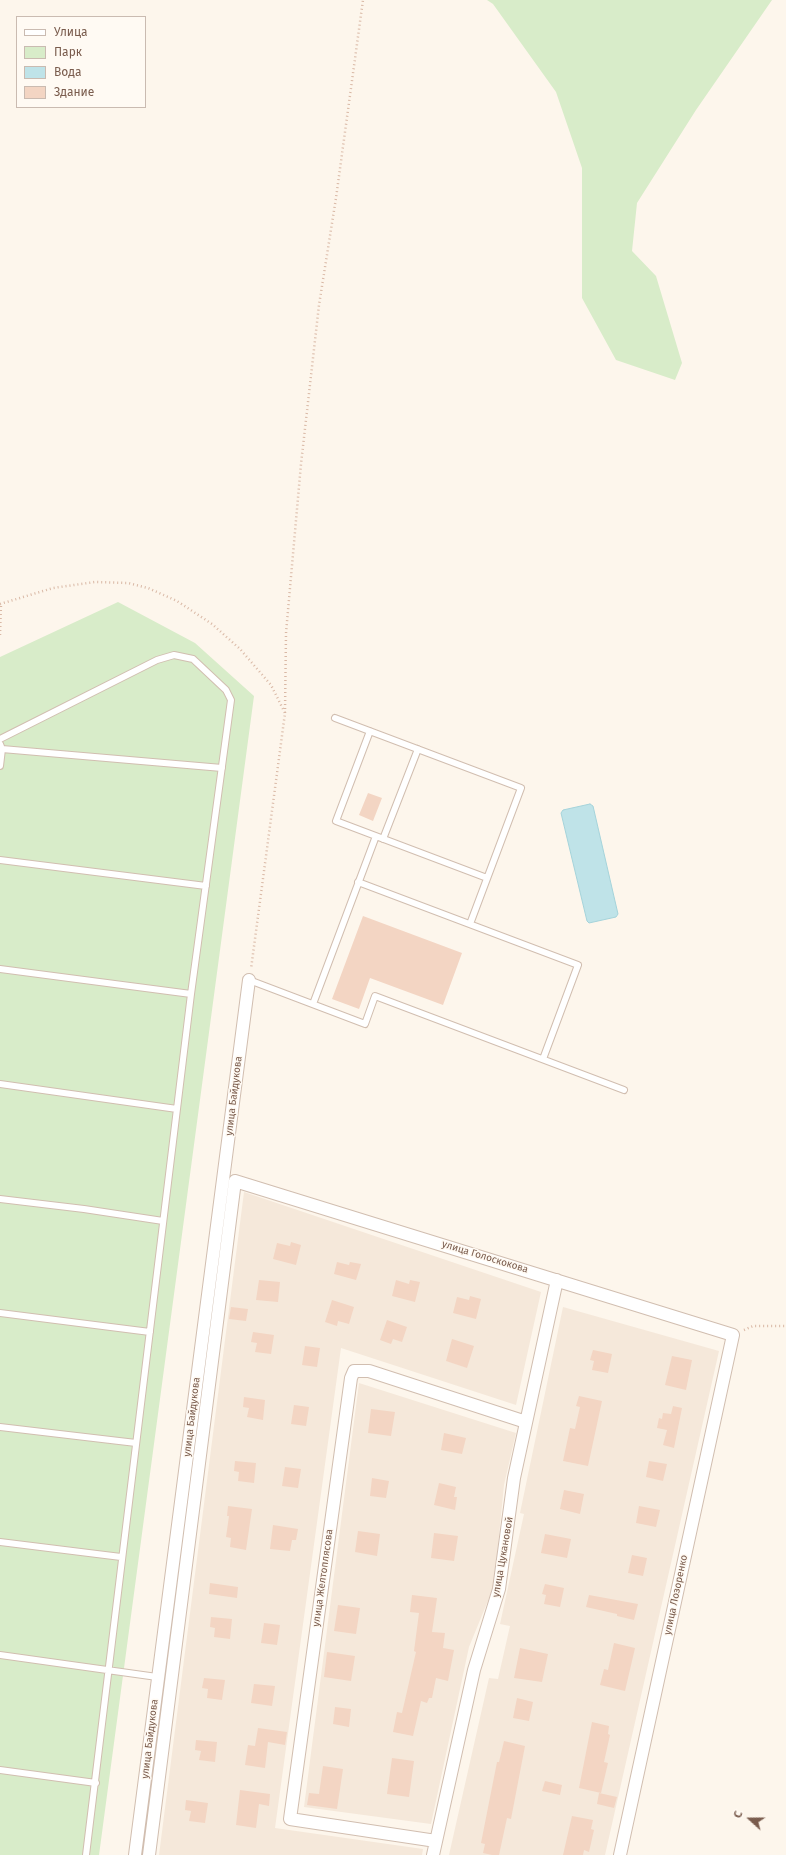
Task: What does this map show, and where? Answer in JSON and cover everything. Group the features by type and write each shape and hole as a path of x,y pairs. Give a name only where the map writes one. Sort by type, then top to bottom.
{"street":[{"name":"улица Байдукова","path":"135,1855 249,980"},
{"name":"улица Байдукова","path":"149,1855 235,1181"},
{"name":"улица Голоскокова","path":"235,1181 733,1335"},
{"name":"улица Цукановой","path":"433,1855 474,1670 499,1589 507,1543 514,1478 557,1280"},
{"name":"улица Лозоренко","path":"620,1855 733,1335"},
{"name":"улица Желтоплясова","path":"436,1841 290,1819 351,1378 354,1371 369,1372 526,1422"}],"lane":[{"path":"0,739 157,660 174,655 193,659 226,690 231,700 191,994 121,1557 96,1783 86,1855"},
{"path":"335,718 521,788 470,924"},
{"path":"370,731 336,821 487,878"},
{"path":"0,766 1,746 222,768"},
{"path":"384,839 418,749"},
{"path":"313,1004 376,836"},
{"path":"0,860 206,886"},
{"path":"358,882 578,965 543,1059"},
{"path":"0,969 191,994"},
{"path":"249,980 365,1024 376,996 624,1090"},
{"path":"0,1084 177,1109"},
{"path":"0,1199 84,1209 163,1221"},
{"path":"0,1313 150,1332"},
{"path":"0,1427 136,1444"},
{"path":"0,1542 121,1557"},
{"path":"0,1656 157,1677"},
{"path":"0,1770 96,1783"}],"path":[{"path":"249,980 285,713 286,632 306,416 319,305 336,198 363,0"},
{"path":"0,635 1,604 52,588 95,582 128,583 148,588 177,600 212,624 240,649 271,686 285,713"},
{"path":"733,1335 753,1326 786,1326"}],"shaded area":[{"path":"244,1192 541,1292 516,1405 341,1348 275,1828 423,1849 422,1855 159,1855"},
{"path":"563,1307 719,1351 605,1855 449,1855 489,1678 498,1679 510,1626 500,1624 524,1514 520,1513"},
{"path":"359,1383 516,1433 504,1485 494,1586 469,1647 431,1824 304,1807"}],"green space":[{"path":"487,0 772,0 696,110 637,203 632,251 656,276 682,363 675,380 616,360 582,298 582,168 556,92 493,4"},
{"path":"118,602 195,643 254,696 99,1855 0,1855 0,657"}],"water":[{"path":"590,804 593,806 618,914 616,917 589,923 587,921 561,813 563,810"}],"building":[{"path":"368,793 382,798 373,821 359,815"},
{"path":"363,916 462,953 443,1005 370,978 359,1009 332,999"},
{"path":"291,1242 301,1245 296,1265 273,1259 277,1243 290,1246"},
{"path":"337,1262 349,1265 350,1262 361,1264 356,1280 334,1274"},
{"path":"259,1280 280,1282 278,1302 256,1300"},
{"path":"396,1280 409,1284 410,1280 420,1282 415,1302 392,1296"},
{"path":"470,1296 481,1299 476,1319 453,1313 457,1297 469,1300"},
{"path":"332,1300 354,1307 349,1324 338,1321 337,1326 325,1322"},
{"path":"231,1307 248,1309 246,1321 229,1319"},
{"path":"387,1320 407,1327 402,1342 393,1339 391,1344 380,1340"},
{"path":"253,1332 274,1335 271,1354 255,1352 257,1343 251,1342"},
{"path":"452,1339 474,1346 467,1368 446,1361"},
{"path":"305,1346 320,1348 317,1367 302,1365"},
{"path":"593,1350 612,1354 608,1373 592,1370 594,1361 590,1360"},
{"path":"672,1356 692,1360 686,1390 665,1385"},
{"path":"579,1396 602,1401 588,1466 563,1461 570,1428 575,1429 580,1407 576,1406"},
{"path":"244,1397 265,1400 263,1420 247,1417 249,1408 243,1407"},
{"path":"294,1405 309,1407 306,1426 291,1424"},
{"path":"673,1406 682,1408 674,1448 663,1445 667,1430 657,1428 659,1418 662,1419 663,1413 671,1414"},
{"path":"371,1409 395,1412 391,1436 368,1433"},
{"path":"444,1433 466,1438 462,1454 441,1450"},
{"path":"235,1461 256,1463 254,1483 238,1481 239,1472 234,1471"},
{"path":"649,1461 667,1464 663,1481 646,1477"},
{"path":"285,1467 301,1469 298,1488 282,1486"},
{"path":"372,1478 389,1481 386,1498 370,1496"},
{"path":"439,1483 456,1487 454,1497 457,1497 455,1510 434,1505"},
{"path":"564,1490 584,1494 580,1514 560,1509"},
{"path":"228,1506 252,1509 246,1550 230,1547 231,1538 226,1537 229,1516 227,1516"},
{"path":"639,1506 660,1510 656,1527 636,1523"},
{"path":"273,1525 298,1529 296,1540 292,1540 290,1551 270,1549"},
{"path":"358,1531 380,1534 377,1556 355,1552"},
{"path":"434,1533 458,1536 454,1561 431,1558"},
{"path":"545,1534 571,1539 567,1558 541,1553"},
{"path":"632,1555 647,1558 643,1576 628,1573"},
{"path":"210,1583 238,1587 237,1598 209,1594"},
{"path":"545,1584 564,1588 560,1607 544,1604 546,1595 542,1594"},
{"path":"412,1595 437,1598 432,1632 445,1633 443,1648 454,1650 448,1681 436,1678 432,1698 429,1698 427,1703 421,1701 413,1736 393,1732 397,1712 402,1713 416,1652 414,1651 419,1613 410,1612"},
{"path":"589,1595 638,1604 634,1620 617,1616 617,1614 586,1607"},
{"path":"338,1605 360,1608 356,1634 334,1631"},
{"path":"211,1617 232,1619 230,1639 214,1637 215,1628 210,1627"},
{"path":"264,1623 280,1625 277,1645 261,1643"},
{"path":"614,1643 635,1648 625,1691 600,1685 604,1669 608,1670"},
{"path":"520,1648 548,1654 542,1682 514,1678"},
{"path":"327,1652 355,1656 351,1681 324,1677"},
{"path":"204,1678 225,1680 222,1700 207,1698 208,1689 202,1688"},
{"path":"254,1684 275,1686 272,1706 251,1703"},
{"path":"517,1698 533,1702 529,1721 513,1718"},
{"path":"335,1707 351,1709 349,1727 333,1724"},
{"path":"592,1722 609,1726 608,1734 610,1735 604,1762 608,1763 601,1793 579,1788"},
{"path":"258,1728 287,1732 285,1745 268,1742 265,1768 245,1765 248,1745 255,1746"},
{"path":"196,1740 217,1742 215,1762 199,1760 201,1751 195,1750"},
{"path":"504,1741 525,1746 511,1819 507,1818 499,1855 492,1855 483,1853 485,1844 481,1843 497,1762 499,1762"},
{"path":"392,1758 414,1761 409,1797 387,1794"},
{"path":"323,1766 343,1769 337,1809 307,1805 309,1793 319,1794"},
{"path":"545,1781 562,1785 560,1795 542,1791"},
{"path":"240,1790 270,1794 269,1806 259,1804 256,1828 236,1825"},
{"path":"599,1793 617,1797 614,1808 597,1804"},
{"path":"186,1800 208,1803 205,1823 189,1821 191,1811 185,1810"},
{"path":"572,1816 593,1820 591,1829 594,1830 589,1852 584,1850 583,1855 563,1855"}]}
